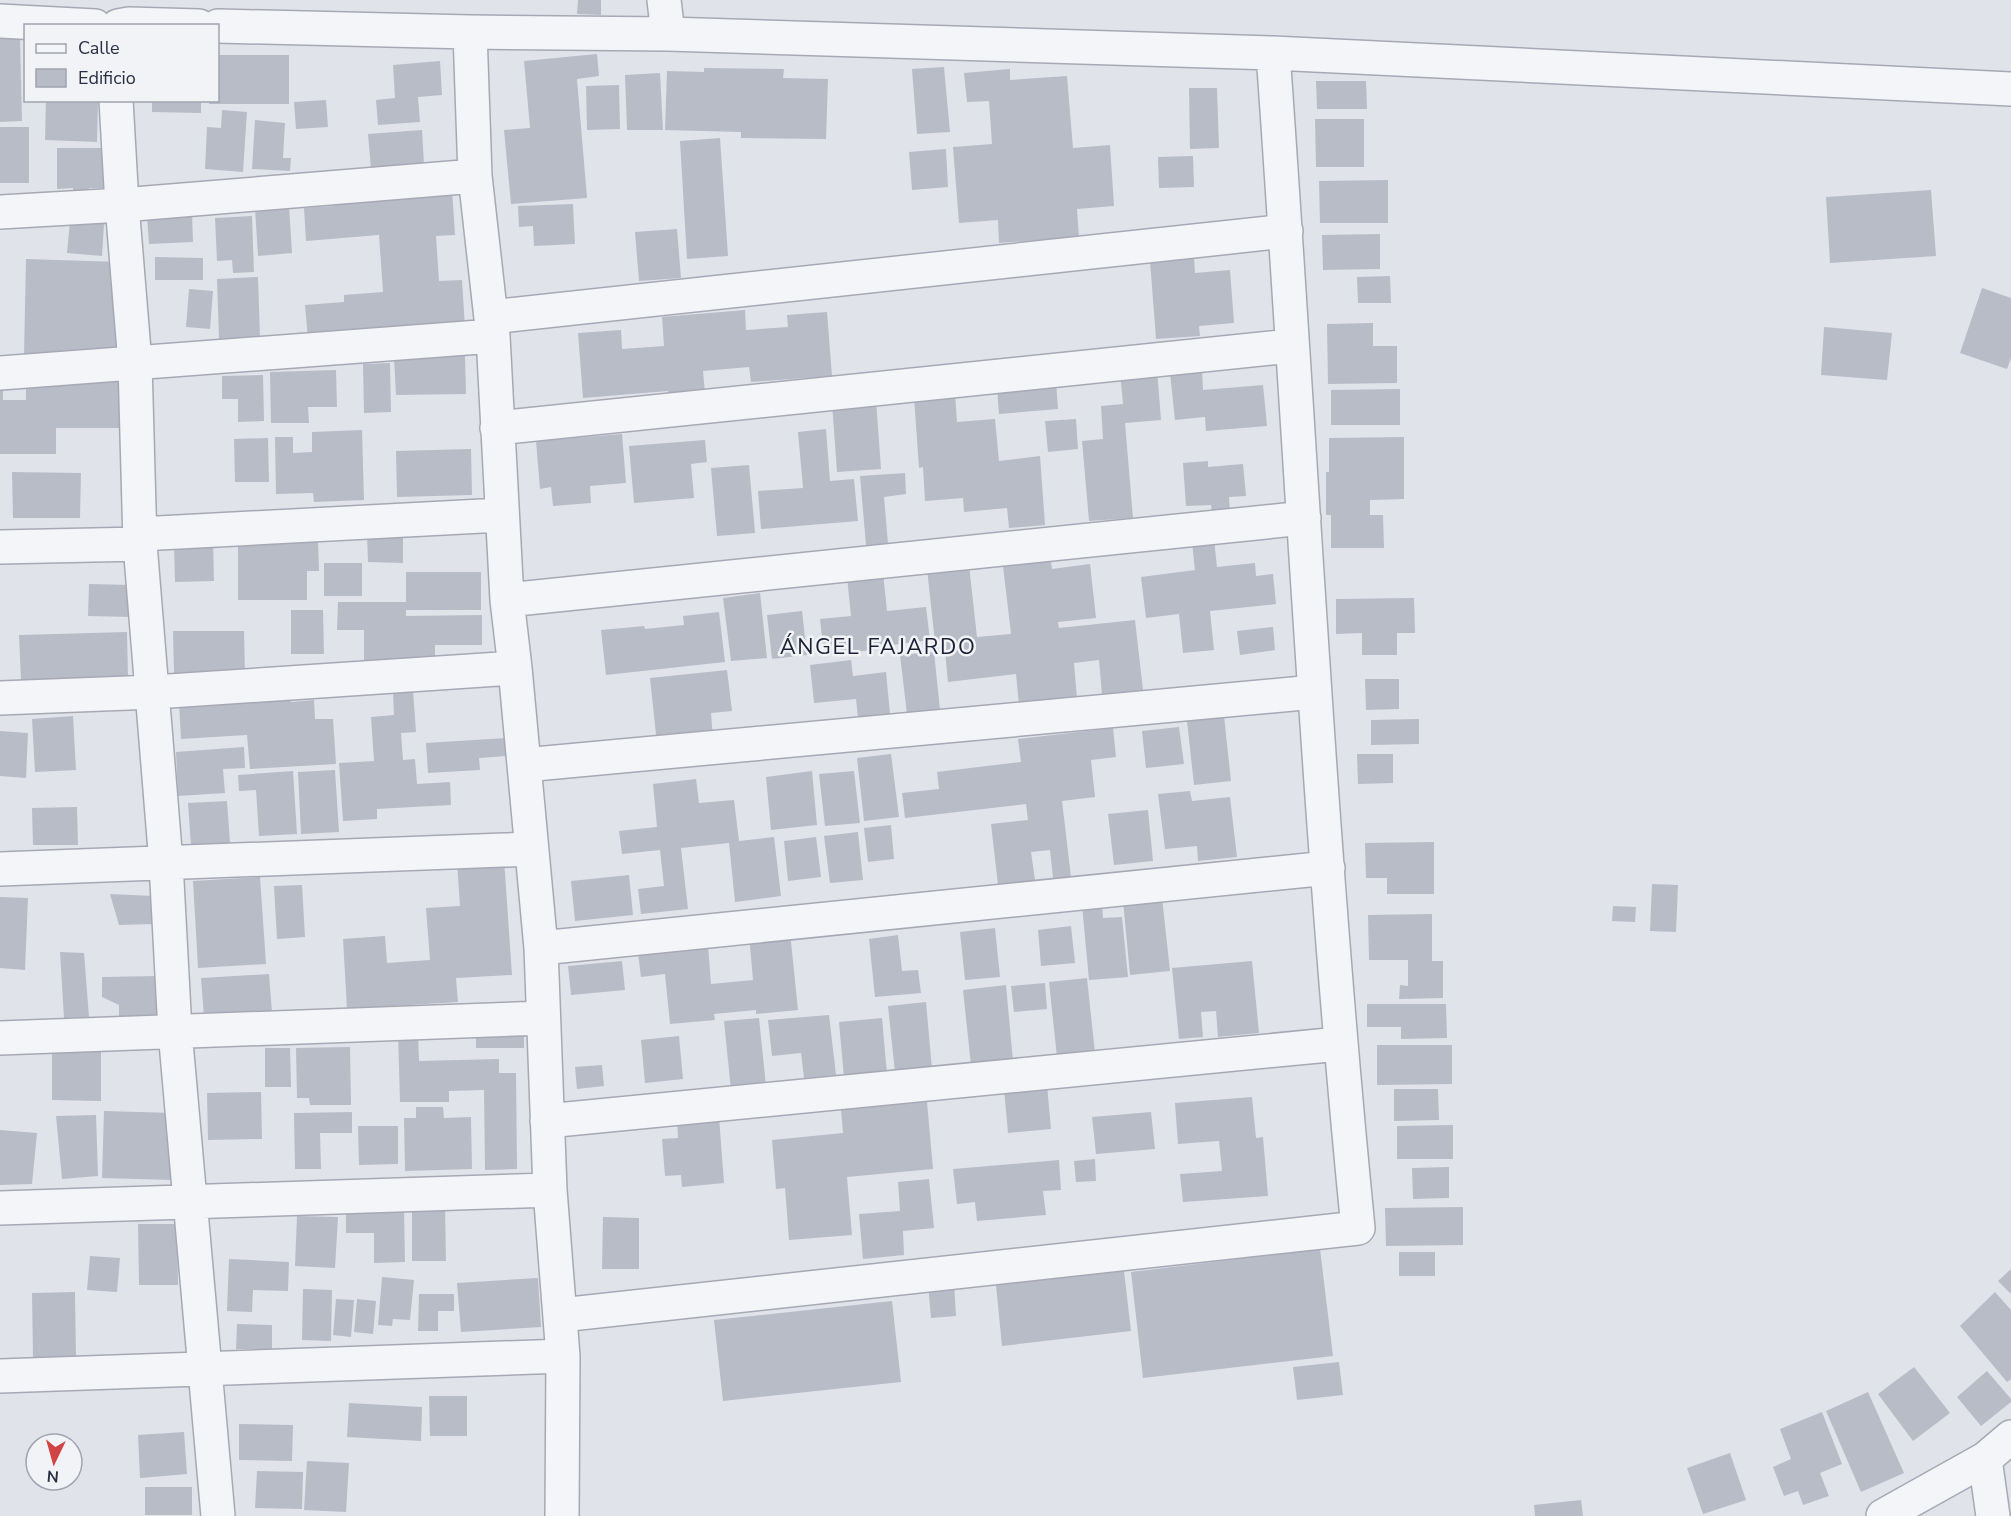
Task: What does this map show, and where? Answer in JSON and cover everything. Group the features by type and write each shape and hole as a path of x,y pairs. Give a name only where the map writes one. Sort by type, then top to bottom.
{"street":[{"path":"664,0 668,34"},
{"path":"125,16 184,24"},
{"path":"0,21 57,24"},
{"path":"219,26 668,34 1273,53 2011,89"},
{"path":"470,32 475,176 492,327 507,600 541,948 550,1190 563,1356 562,1516"},
{"path":"561,1315 1358,1228 1339,1044 1273,53"},
{"path":"116,102 135,363 140,539 154,692 175,1031 218,1516"},
{"path":"0,212 122,205 475,176"},
{"path":"0,372 135,363 492,327 1286,231"},
{"path":"497,428 1291,346"},
{"path":"0,547 501,514"},
{"path":"507,600 1304,518"},
{"path":"0,698 154,692 515,668"},
{"path":"524,765 1314,692"},
{"path":"0,869 531,849"},
{"path":"541,948 1328,868"},
{"path":"0,1038 543,1018"},
{"path":"547,1121 1339,1044"},
{"path":"0,1208 550,1190"},
{"path":"0,1376 563,1356"},
{"path":"1882,1516 1985,1459 2011,1437"},
{"path":"1985,1459 1993,1516"}],"building":[{"path":"578,0 601,0 601,15 577,14"},
{"path":"0,38 20,38 22,121 0,122"},
{"path":"597,54 599,76 577,79 587,198 511,204 504,130 530,128 524,61"},
{"path":"219,55 289,55 289,104 209,104 209,102 219,102"},
{"path":"440,61 442,95 418,97 420,122 378,125 376,100 395,98 393,65"},
{"path":"944,67 950,132 917,134 912,69"},
{"path":"704,68 784,69 783,78 828,79 826,139 741,138 741,132 665,130 667,71 704,72"},
{"path":"1010,69 1010,80 1067,76 1073,148 1110,145 1114,206 1077,209 1079,237 999,243 998,220 959,223 953,147 992,144 989,101 967,102 964,73"},
{"path":"660,73 663,130 627,130 625,75"},
{"path":"1316,81 1366,81 1367,109 1317,109"},
{"path":"619,85 620,129 587,130 586,86"},
{"path":"1189,88 1217,88 1219,148 1190,149"},
{"path":"326,100 328,127 296,129 294,102"},
{"path":"46,102 98,102 97,142 45,140"},
{"path":"152,102 201,102 201,113 152,112"},
{"path":"222,110 247,112 243,172 205,169 207,127 221,128"},
{"path":"1315,119 1364,119 1364,167 1316,167"},
{"path":"255,120 285,123 283,158 291,158 290,171 252,169"},
{"path":"0,127 29,127 29,183 0,183"},
{"path":"422,130 424,165 371,169 368,134"},
{"path":"720,138 728,256 687,259 680,141"},
{"path":"57,148 103,148 103,188 89,188 89,201 73,201 73,188 57,189"},
{"path":"946,149 948,187 912,190 909,152"},
{"path":"1193,156 1194,187 1159,188 1158,157"},
{"path":"1388,180 1388,223 1320,223 1319,181"},
{"path":"452,189 455,235 436,236 439,281 462,280 465,328 308,339 305,305 344,302 344,295 383,292 379,235 306,241 304,208 334,206 334,198"},
{"path":"1931,190 1936,256 1830,263 1826,197"},
{"path":"573,204 575,244 534,246 533,226 519,227 518,206"},
{"path":"289,206 292,253 258,256 255,208"},
{"path":"192,213 193,242 149,244 147,216"},
{"path":"252,216 254,272 233,273 232,260 217,261 215,218"},
{"path":"70,221 104,224 102,256 67,253"},
{"path":"677,229 681,278 639,281 635,232"},
{"path":"1380,234 1380,269 1323,270 1322,235"},
{"path":"155,257 203,258 203,280 155,280"},
{"path":"1194,257 1195,273 1230,270 1234,323 1199,326 1200,336 1156,339 1150,261"},
{"path":"26,259 120,262 118,357 24,355"},
{"path":"1390,276 1391,303 1358,303 1357,277"},
{"path":"258,277 260,338 219,339 217,279"},
{"path":"1982,288 2011,298 2011,358 2007,369 1960,353"},
{"path":"189,289 213,291 210,329 186,327"},
{"path":"745,310 746,330 788,327 787,315 827,312 832,376 751,382 749,367 703,371 705,393 668,396 668,391 583,398 578,333 621,330 622,349 664,346 662,317"},
{"path":"1373,323 1373,346 1397,346 1397,383 1328,384 1327,324"},
{"path":"1824,327 1892,333 1887,380 1821,375"},
{"path":"465,356 466,394 396,395 394,357"},
{"path":"390,363 391,412 364,413 363,364"},
{"path":"1157,369 1161,420 1125,423 1133,518 1089,521 1082,441 1103,439 1101,406 1123,404 1120,372"},
{"path":"336,370 337,407 308,407 309,423 271,423 270,372"},
{"path":"1202,370 1203,390 1263,385 1267,426 1206,431 1205,417 1175,420 1170,373"},
{"path":"263,375 264,421 238,422 238,399 222,399 222,376"},
{"path":"26,382 121,382 122,428 56,428 56,454 0,454 0,390 3,390 3,400 26,400"},
{"path":"1056,382 1058,409 999,414 997,387"},
{"path":"1400,389 1400,425 1331,425 1331,390"},
{"path":"955,393 957,422 995,419 999,461 1040,456 1045,525 1009,528 1007,508 964,512 963,498 925,501 923,467 919,468 914,397"},
{"path":"876,400 881,469 837,472 832,403"},
{"path":"1076,419 1078,449 1048,452 1045,421"},
{"path":"826,429 830,481 854,479 858,521 761,529 758,491 803,488 798,432"},
{"path":"362,430 364,500 314,502 313,493 276,494 275,437 293,437 293,453 312,452 312,432"},
{"path":"622,434 626,483 590,486 591,503 553,506 551,487 540,489 536,441"},
{"path":"1404,437 1404,499 1370,500 1370,515 1383,515 1384,548 1331,548 1331,515 1326,515 1329,438"},
{"path":"268,438 269,482 235,482 234,439"},
{"path":"705,440 707,462 691,464 694,498 634,503 629,446"},
{"path":"471,449 472,495 397,497 396,451"},
{"path":"1208,461 1208,467 1243,464 1246,496 1229,497 1230,512 1212,513 1211,505 1186,506 1183,463"},
{"path":"749,465 755,533 717,536 711,468"},
{"path":"12,472 81,473 80,518 13,518"},
{"path":"905,473 906,494 884,497 888,544 866,545 860,476"},
{"path":"367,536 403,536 403,563 368,562"},
{"path":"1214,539 1217,567 1255,563 1256,576 1273,574 1276,604 1210,611 1214,650 1183,653 1179,614 1146,618 1141,577 1195,570 1192,542"},
{"path":"213,540 214,581 175,582 174,542"},
{"path":"238,540 318,540 319,571 307,571 307,600 238,600"},
{"path":"1051,561 1052,569 1090,564 1096,618 1058,622 1059,628 1135,620 1143,690 1102,695 1099,660 1074,663 1077,698 1019,705 1016,674 948,682 944,641 935,642 927,569 969,565 977,637 1011,634 1003,566"},
{"path":"324,563 362,563 362,596 324,596"},
{"path":"406,572 481,572 481,610 406,610 406,616 482,615 482,645 435,645 435,663 364,664 364,630 337,630 338,602 406,602"},
{"path":"883,573 887,611 926,607 930,640 892,645 892,648 824,655 820,619 851,616 847,577"},
{"path":"89,584 132,585 132,617 88,616"},
{"path":"760,593 767,658 731,661 723,598"},
{"path":"1414,598 1415,633 1397,633 1397,655 1362,655 1362,633 1336,634 1336,599"},
{"path":"291,610 323,610 324,654 291,654"},
{"path":"802,611 807,655 772,659 767,615"},
{"path":"719,612 725,662 606,675 601,630 684,625 683,616"},
{"path":"1273,627 1275,650 1240,655 1237,631"},
{"path":"173,631 244,631 245,674 174,674"},
{"path":"127,632 128,677 21,680 19,635"},
{"path":"934,652 940,710 907,714 900,655"},
{"path":"851,660 853,676 886,672 890,714 858,718 856,699 814,703 810,665"},
{"path":"727,670 732,711 711,713 713,738 657,744 650,678"},
{"path":"1365,679 1399,679 1399,709 1366,710"},
{"path":"413,690 416,732 401,733 403,760 415,759 417,784 450,782 451,805 377,809 377,819 343,821 339,763 374,761 371,717 394,715 393,692"},
{"path":"290,696 291,702 314,700 315,719 333,719 336,764 250,769 247,735 181,739 179,703"},
{"path":"73,716 76,770 35,772 32,719"},
{"path":"1224,716 1231,781 1194,785 1187,721"},
{"path":"1419,719 1419,744 1371,745 1371,720"},
{"path":"1179,727 1184,764 1146,768 1142,731"},
{"path":"1113,728 1116,757 1091,760 1095,797 1062,801 1071,877 1053,878 1050,850 1031,852 1035,880 998,885 991,824 1028,820 1026,804 905,818 902,793 939,789 937,772 1021,762 1018,739"},
{"path":"0,731 28,733 26,778 0,776"},
{"path":"506,738 507,756 479,758 480,770 428,773 426,743"},
{"path":"244,747 245,768 223,769 225,793 178,796 176,752"},
{"path":"891,754 899,817 864,821 857,758"},
{"path":"1357,754 1393,754 1393,783 1358,784"},
{"path":"335,770 339,832 301,834 298,772"},
{"path":"293,771 297,834 259,836 256,790 239,791 238,775"},
{"path":"812,771 817,825 771,830 766,777"},
{"path":"854,771 860,823 825,826 819,774"},
{"path":"696,779 699,803 734,800 739,841 774,837 781,896 735,902 729,843 681,848 688,909 641,914 638,889 664,886 660,850 622,854 619,831 657,827 653,784"},
{"path":"1190,791 1192,801 1230,797 1237,857 1198,861 1197,846 1165,849 1158,794"},
{"path":"227,801 230,843 191,845 188,803"},
{"path":"77,807 78,845 33,845 32,808"},
{"path":"1148,810 1153,861 1114,865 1108,814"},
{"path":"891,825 894,859 868,862 864,828"},
{"path":"858,832 863,880 830,883 824,836"},
{"path":"816,837 821,877 788,881 784,841"},
{"path":"1434,842 1434,894 1387,894 1387,878 1366,878 1365,843"},
{"path":"504,859 512,975 456,978 458,1002 347,1009 343,939 385,936 387,963 430,960 426,908 460,906 457,862"},
{"path":"629,875 633,915 575,921 571,881"},
{"path":"260,877 266,964 198,968 193,881"},
{"path":"1652,884 1678,885 1676,932 1650,931"},
{"path":"302,885 305,937 277,939 274,886"},
{"path":"110,894 153,896 154,924 119,925"},
{"path":"0,897 28,898 25,970 0,968"},
{"path":"1162,897 1170,971 1130,975 1123,901"},
{"path":"1102,903 1103,918 1122,917 1128,977 1089,980 1082,905"},
{"path":"1613,906 1636,907 1635,922 1612,921"},
{"path":"1432,914 1432,961 1443,961 1443,998 1399,999 1400,985 1408,986 1408,960 1369,960 1368,915"},
{"path":"1071,926 1075,963 1041,966 1038,930"},
{"path":"995,928 1000,977 965,980 960,932"},
{"path":"790,932 798,1010 756,1014 756,1010 714,1014 715,1020 670,1024 665,974 641,977 638,953 708,946 711,984 753,980 749,935"},
{"path":"898,935 902,971 918,970 921,993 875,997 869,939"},
{"path":"60,952 84,953 89,1017 64,1018"},
{"path":"622,961 625,990 571,995 568,966"},
{"path":"1252,961 1259,1033 1218,1037 1216,1011 1201,1012 1203,1037 1179,1039 1172,968"},
{"path":"269,974 272,1012 204,1017 201,978"},
{"path":"156,976 157,1021 119,1022 119,1005 102,997 102,977"},
{"path":"1087,978 1095,1053 1057,1057 1049,982"},
{"path":"1045,983 1047,1009 1014,1012 1011,986"},
{"path":"1006,985 1013,1061 971,1065 963,990"},
{"path":"926,1002 932,1069 895,1073 888,1006"},
{"path":"1367,1004 1446,1004 1447,1038 1401,1039 1401,1027 1367,1027"},
{"path":"829,1015 836,1075 804,1078 801,1053 772,1056 768,1020"},
{"path":"759,1018 766,1086 731,1090 724,1021"},
{"path":"882,1018 887,1074 844,1078 839,1022"},
{"path":"524,1027 524,1048 476,1048 476,1028"},
{"path":"398,1033 418,1033 419,1061 499,1059 499,1073 516,1073 517,1169 485,1170 484,1090 449,1091 449,1102 400,1102"},
{"path":"679,1036 683,1079 645,1083 641,1040"},
{"path":"1377,1045 1452,1045 1452,1084 1377,1085"},
{"path":"350,1047 351,1105 310,1105 309,1098 297,1098 296,1048"},
{"path":"265,1048 290,1048 291,1087 265,1087"},
{"path":"52,1051 101,1052 101,1101 52,1100"},
{"path":"602,1065 604,1086 577,1089 575,1067"},
{"path":"1047,1085 1051,1129 1008,1133 1004,1089"},
{"path":"1394,1089 1438,1089 1439,1120 1394,1121"},
{"path":"261,1092 262,1139 208,1140 207,1093"},
{"path":"1252,1097 1256,1138 1263,1137 1268,1196 1183,1202 1180,1174 1222,1171 1219,1141 1178,1144 1175,1103"},
{"path":"927,1102 933,1169 847,1177 852,1235 789,1240 785,1188 776,1189 772,1140 843,1133 841,1109"},
{"path":"416,1107 443,1107 444,1118 471,1117 472,1169 405,1171 404,1118 416,1118"},
{"path":"104,1111 174,1113 172,1180 102,1178"},
{"path":"352,1112 352,1133 320,1133 321,1169 295,1169 294,1113"},
{"path":"1151,1112 1155,1149 1096,1154 1092,1117"},
{"path":"96,1115 98,1176 62,1179 56,1116"},
{"path":"719,1117 724,1183 682,1187 681,1175 665,1176 662,1139 678,1138 677,1120"},
{"path":"1453,1125 1453,1159 1397,1159 1397,1126"},
{"path":"358,1126 398,1126 398,1164 359,1165"},
{"path":"0,1130 37,1133 32,1184 0,1185"},
{"path":"1095,1159 1096,1181 1076,1182 1074,1161"},
{"path":"1059,1160 1061,1190 1043,1191 1046,1215 977,1221 975,1202 957,1204 953,1169"},
{"path":"1449,1167 1449,1198 1413,1199 1412,1168"},
{"path":"929,1179 934,1228 903,1231 904,1255 863,1259 859,1214 900,1211 898,1182"},
{"path":"412,1203 445,1203 446,1261 412,1261"},
{"path":"1463,1207 1463,1245 1386,1246 1385,1208"},
{"path":"404,1208 405,1262 374,1263 374,1233 346,1233 346,1209"},
{"path":"297,1216 338,1217 335,1268 295,1266"},
{"path":"603,1217 639,1218 639,1269 602,1269"},
{"path":"138,1224 177,1224 178,1285 139,1285"},
{"path":"1320,1249 1333,1356 1143,1378 1131,1272"},
{"path":"1399,1252 1435,1252 1435,1276 1399,1276"},
{"path":"90,1256 120,1258 117,1292 87,1290"},
{"path":"229,1259 289,1262 288,1291 253,1290 252,1312 227,1311"},
{"path":"2011,1269 2011,1294 1998,1281"},
{"path":"1124,1271 1131,1331 1002,1346 996,1285"},
{"path":"382,1277 414,1280 410,1320 393,1319 392,1326 378,1325"},
{"path":"538,1278 541,1327 461,1332 457,1283"},
{"path":"954,1282 956,1316 931,1318 928,1284"},
{"path":"303,1289 332,1290 331,1341 302,1340"},
{"path":"75,1292 76,1358 33,1358 32,1293"},
{"path":"1995,1292 2011,1310 2011,1379 2007,1382 1960,1326"},
{"path":"419,1294 454,1294 454,1311 438,1311 438,1331 418,1331"},
{"path":"336,1299 354,1300 351,1337 333,1335"},
{"path":"357,1299 376,1301 373,1334 354,1332"},
{"path":"892,1301 901,1382 723,1401 714,1320"},
{"path":"237,1324 272,1325 272,1349 236,1349"},
{"path":"1339,1362 1343,1395 1297,1400 1293,1367"},
{"path":"1914,1367 1950,1413 1913,1441 1878,1394"},
{"path":"1987,1371 2011,1399 2011,1402 1981,1426 1957,1397"},
{"path":"1868,1392 1904,1473 1861,1492 1826,1411"},
{"path":"429,1396 467,1396 467,1436 430,1436"},
{"path":"349,1403 422,1407 421,1441 347,1437"},
{"path":"1822,1412 1842,1464 1820,1473 1829,1496 1803,1505 1798,1491 1784,1496 1773,1467 1791,1459 1780,1429"},
{"path":"239,1424 293,1425 292,1461 239,1460"},
{"path":"184,1432 187,1474 140,1478 138,1435"},
{"path":"1730,1453 1746,1500 1703,1514 1687,1468"},
{"path":"307,1461 349,1463 346,1512 304,1510"},
{"path":"257,1471 303,1472 302,1509 255,1508"},
{"path":"145,1487 192,1487 192,1515 145,1515"},
{"path":"1581,1500 1583,1516 1535,1516 1534,1505"}],"district":[{"name":"ÁNGEL FAJARDO","path":"878,647"}]}
